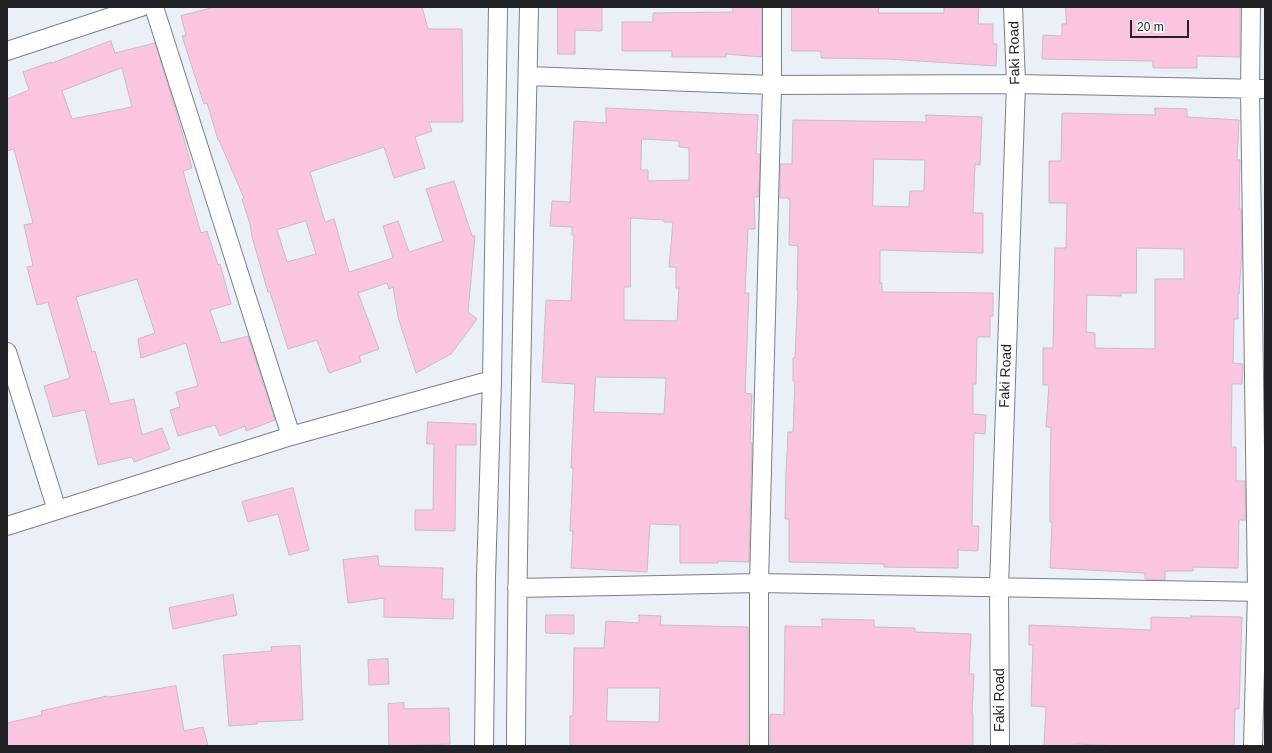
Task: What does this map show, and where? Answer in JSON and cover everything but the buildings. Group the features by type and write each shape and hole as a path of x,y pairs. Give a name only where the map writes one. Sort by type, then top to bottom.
{"street":[{"path":"7,51 141,7"},
{"path":"154,7 291,436"},
{"path":"484,746 486,577 492,380 498,7"},
{"path":"516,746 517,588 529,7"},
{"path":"759,746 759,582 772,84 772,7"},
{"name":"Faki Road","path":"1000,746 999,587 1016,84 1014,7"},
{"path":"1252,7 1257,89 1261,592 1253,746"},
{"path":"528,76 772,84 1016,84 1257,89"},
{"path":"495,207 524,208"},
{"path":"7,352 57,510"},
{"path":"7,526 291,436 492,380"},
{"path":"517,588 759,582 1261,592"}]}
